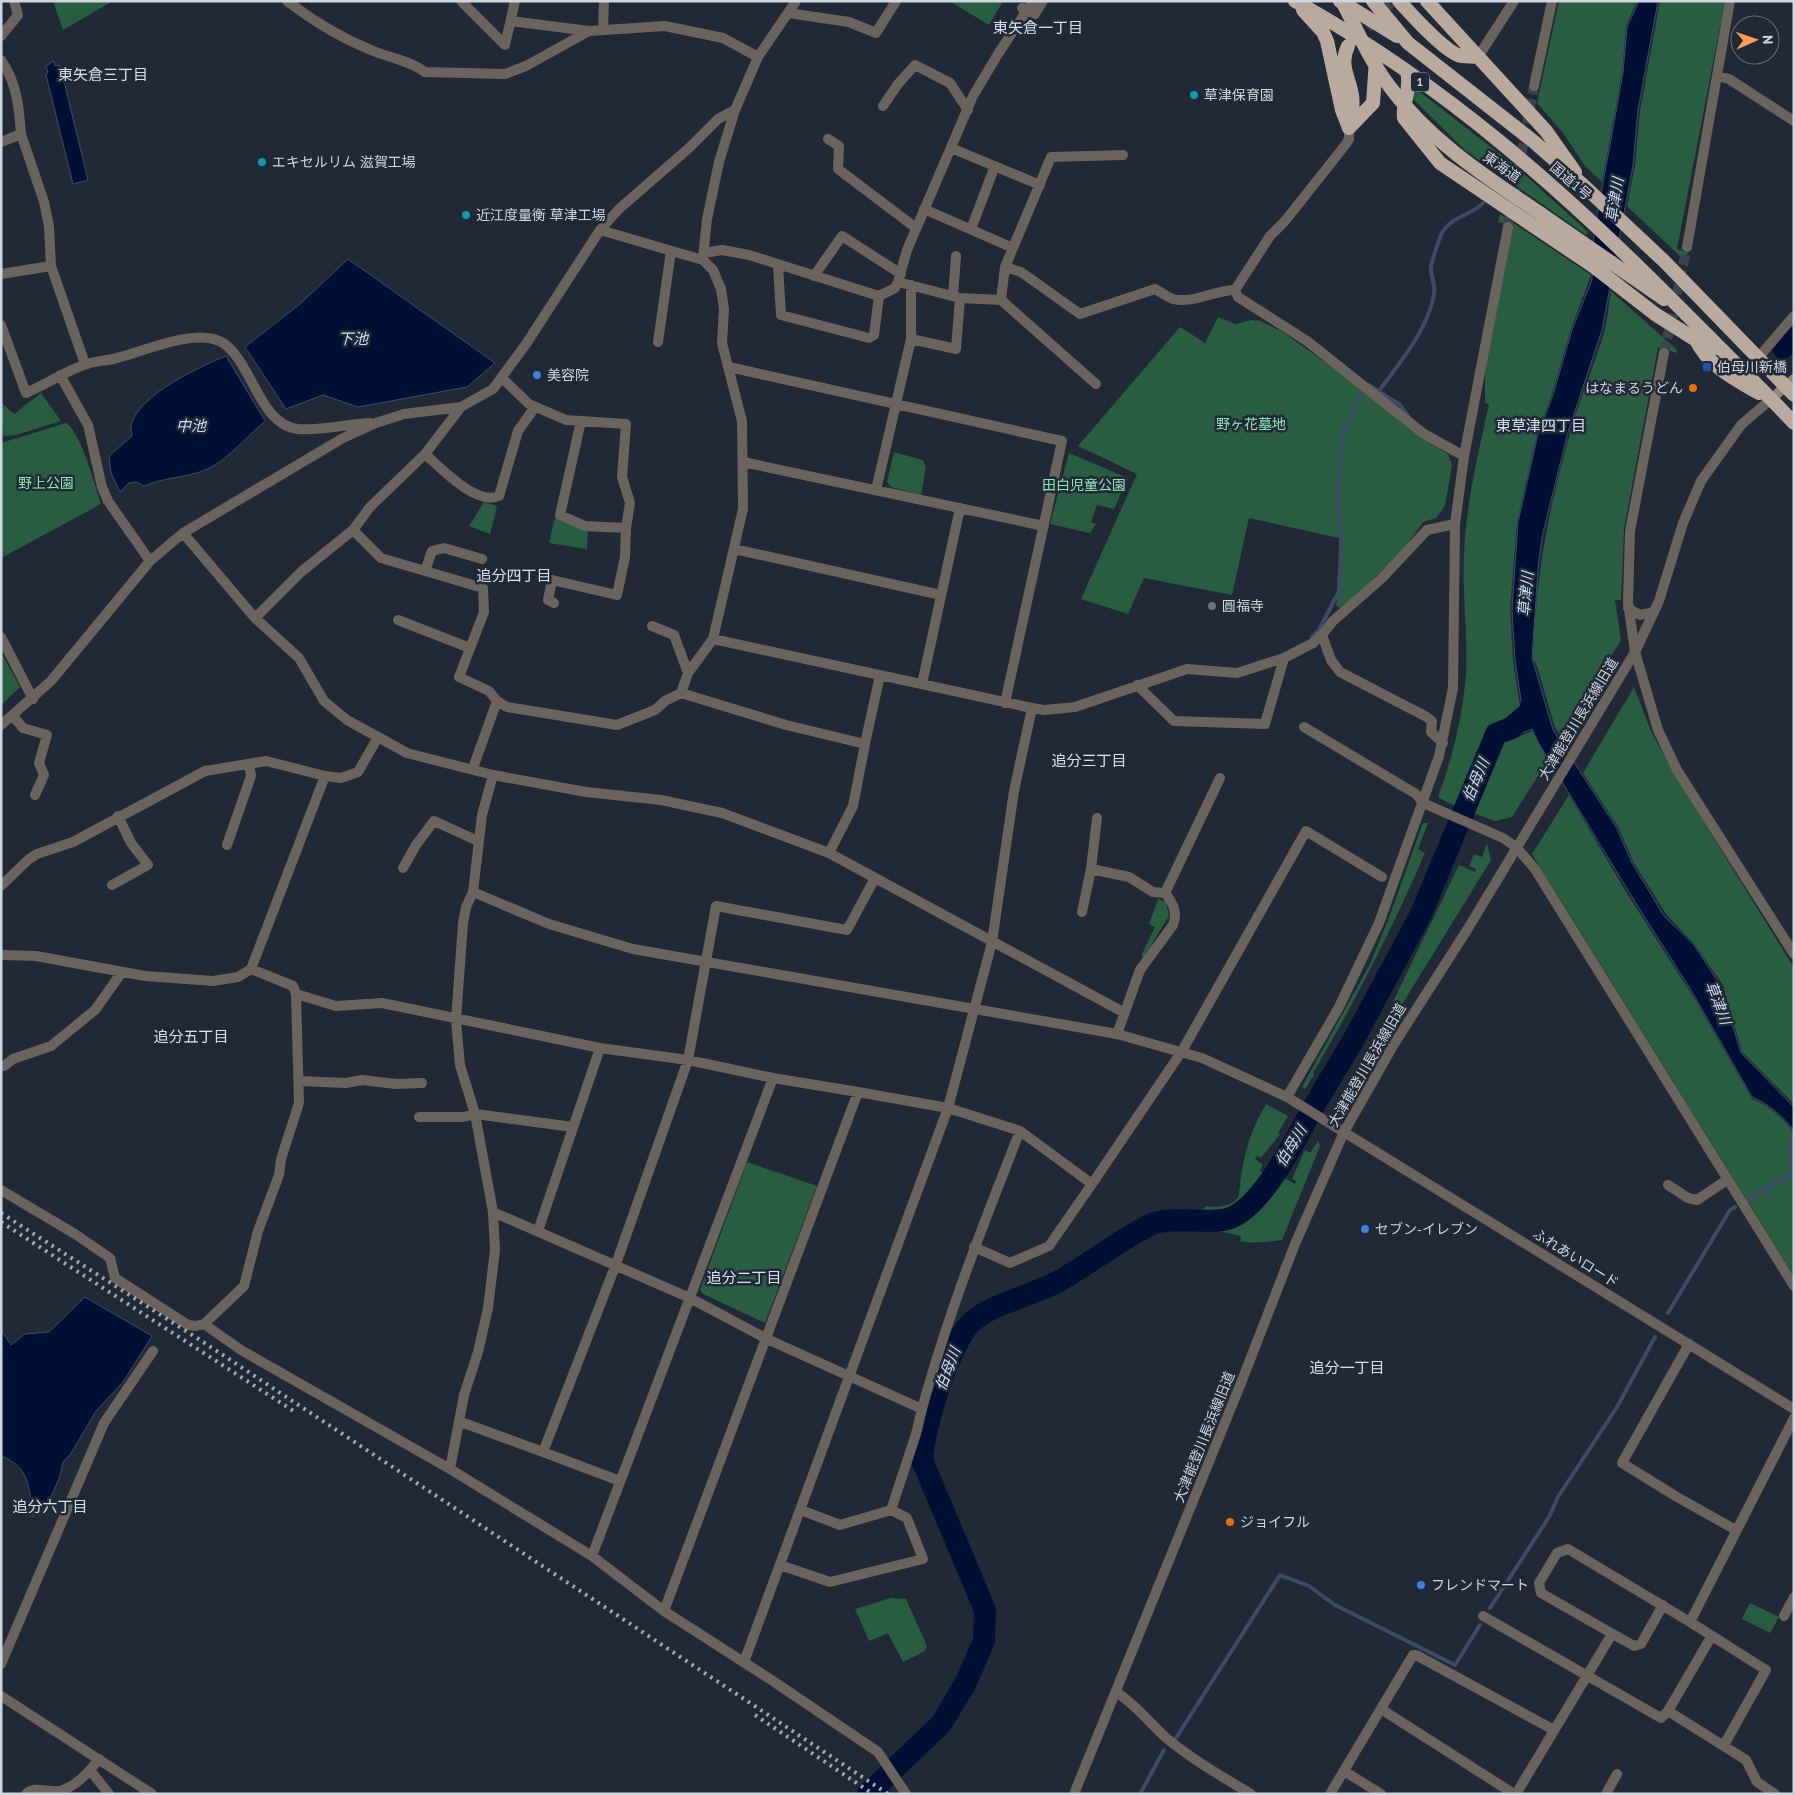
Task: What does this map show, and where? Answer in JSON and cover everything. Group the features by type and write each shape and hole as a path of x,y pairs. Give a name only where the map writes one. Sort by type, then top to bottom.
{"highway":[{"name":"国道1号","path":"1294,1 1383,55 1495,136 1571,201 1661,292"},
{"path":"1294,1 1323,32 1329,50 1342,110 1349,128"},
{"name":"1","path":"1341,1 1408,43 1543,149 1665,262 1758,358 1791,387"},
{"name":"東海道","path":"1341,1 1367,50 1390,87 1426,128 1454,153 1661,292 1689,317"},
{"name":"1","path":"1373,1 1408,43"},
{"name":"1","path":"1427,1 1546,131 1583,185"},
{"path":"1393,2 1450,50 1458,55 1478,57"},
{"path":"1348,46 1343,66 1352,95 1353,108 1349,128"},
{"path":"1349,128 1373,103 1373,70 1376,60 1383,55"},
{"path":"1407,72 1409,87 1403,109 1404,118 1409,127 1440,162 1594,266 1655,314 1696,340 1722,350"},
{"path":"1689,317 1696,340 1717,367 1733,379 1771,399"},
{"name":"1","path":"1689,317 1794,423"}],"main road":[{"path":"1771,399 1791,387"}],"street":[{"path":"1,36 18,15 14,1"},
{"path":"287,1 315,21 371,51 402,61 425,72 505,74 541,59 589,31"},
{"path":"461,1 505,45 515,1"},
{"path":"603,30 604,1"},
{"path":"681,693 688,672 713,639 743,509 744,462 742,421 722,343 724,310 721,289 713,270 703,256 707,219 719,162 735,110 758,57 796,1"},
{"path":"788,13 850,22 876,33 896,1"},
{"path":"600,230 671,251 703,256 722,250 879,296 895,288 916,228 968,110 1025,6 1033,1"},
{"path":"1025,6 1035,14 1043,1"},
{"path":"1478,57 1514,1"},
{"path":"1534,86 1552,1"},
{"path":"1686,246 1732,3"},
{"path":"511,21 589,31 665,26 722,38 758,57"},
{"path":"1,60 10,72 18,96 21,134 44,202 49,226 51,266 85,364"},
{"path":"883,106 898,84 916,65 950,84 968,110"},
{"path":"1718,76 1729,79 1794,121"},
{"path":"1,726 51,681 150,561 183,533 343,438 376,423 404,414 461,407 488,393 502,378 600,230 619,209 689,148 718,118 735,110"},
{"path":"1235,290 1270,236 1285,221 1346,144 1349,139 1349,128"},
{"path":"1,142 21,134"},
{"path":"828,140 839,146 838,169 916,228"},
{"path":"951,148 1040,185"},
{"path":"1001,300 1005,268 1052,157 1124,155"},
{"path":"971,229 995,166"},
{"path":"924,209 1013,248"},
{"path":"1291,1099 1339,1007 1380,922 1423,804 1442,743 1453,688 1455,524 1464,456 1508,227"},
{"path":"814,276 842,236 911,285 956,297 1001,300 1096,384"},
{"path":"658,342 671,251"},
{"path":"911,339 956,349 956,256"},
{"path":"778,265 780,315 869,338 874,335 879,296"},
{"path":"1,274 51,266"},
{"path":"1005,268 1020,272 1080,314 1155,290 1172,299 1188,300 1225,290 1235,290"},
{"path":"876,490 911,339 911,285"},
{"path":"1235,290 1238,297 1307,341 1424,434 1464,456"},
{"path":"1758,358 1794,316"},
{"path":"1,325 26,393 85,364 114,359 171,342 205,338 222,342 234,352 270,412 282,424 298,429 376,423"},
{"path":"1664,353 1630,531 1627,576 1628,608 1635,652 1658,730 1677,770 1794,954"},
{"path":"729,367 1062,441 1006,702"},
{"path":"60,375 88,426 102,487 108,501 150,561"},
{"path":"502,378 529,404 566,420 626,424 622,477 630,503 626,528 625,557 617,594 552,580 548,600 554,603"},
{"name":"大津能登川長浜線旧道","path":"1074,1794 1295,1244 1344,1132 1394,1044 1467,930 1635,652 1654,612 1672,563 1683,523 1701,481 1741,425 1771,399"},
{"path":"254,618 301,572 353,530 370,507 425,454 461,407"},
{"path":"425,454 470,492 494,498 499,496 518,431 536,407"},
{"path":"581,420 560,515 585,526 626,528"},
{"path":"744,462 1044,526"},
{"path":"922,684 960,508"},
{"path":"713,639 1032,708 1044,710 1075,706 1187,669 1237,673 1284,658 1313,643 1322,635 1333,621 1382,578 1427,530 1455,524"},
{"path":"353,530 381,558 483,588 484,612 459,677 489,691 507,707 617,725 655,710 665,701 681,693 786,725 865,744"},
{"path":"183,533 254,618 299,658 324,701 347,720 407,753 473,768 493,775 586,792 661,800 722,813 829,853 1123,1012"},
{"path":"425,571 432,551 444,548 482,559"},
{"path":"734,549 940,595"},
{"path":"1628,608 1640,615 1654,612"},
{"path":"398,620 470,648"},
{"path":"652,626 674,635 688,672"},
{"path":"1322,635 1331,660 1340,672 1425,716 1432,721 1431,732 1442,743"},
{"path":"1,637 33,699"},
{"path":"1138,685 1174,721 1265,724 1284,658"},
{"path":"829,853 853,806 880,675"},
{"path":"473,768 498,701"},
{"path":"744,1662 948,1108 992,942 1014,791 1032,708"},
{"path":"13,716 24,728 47,735 39,763 44,775 35,795"},
{"path":"1304,728 1416,794 1423,804 1490,832 1516,847 1535,869 1794,1286"},
{"path":"1,886 29,859 49,849 73,842 118,816 205,771 266,761 325,776 341,778 358,772 378,737"},
{"path":"227,845 251,776 249,764"},
{"path":"450,1468 461,1422 464,1396 478,1352 488,1308 495,1250 493,1212 475,1114 460,1065 456,1020 463,922 466,907 473,892 482,815 493,775"},
{"path":"1,955 36,956 162,978 213,981 238,977 251,969 325,776"},
{"path":"1165,893 1220,778"},
{"path":"112,886 148,865 131,843 118,816"},
{"path":"1082,912 1091,869 1098,818"},
{"path":"403,868 416,845 434,821 478,841"},
{"path":"974,1246 1010,1263 1049,1246 1182,1052 1306,831 1382,877"},
{"path":"1091,869 1129,877 1153,892 1165,893 1172,901 1176,916 1173,925 1140,970 1123,1012 1117,1034"},
{"path":"543,1452 616,1264 688,1060 716,906 847,930 875,878"},
{"name":"ふれあいロード","path":"473,892 549,924 590,938 633,949 1117,1034 1182,1052 1226,1067 1291,1099 1794,1409"},
{"path":"204,1324 244,1286 258,1231 300,1102 296,994 293,986 251,969"},
{"path":"4,1066 13,1060 51,1046 95,1010 122,972"},
{"path":"296,994 336,1006 382,1003 456,1020 600,1048 688,1060 773,1078 948,1108 1020,1131 1092,1184"},
{"path":"538,1231 600,1048"},
{"path":"592,1556 773,1078"},
{"path":"300,1081 346,1082 362,1080 396,1084 422,1083"},
{"path":"664,1611 858,1092"},
{"path":"419,1117 475,1114 573,1127"},
{"path":"891,1510 916,1434 935,1362 974,1246 1020,1131"},
{"path":"1668,1185 1688,1198 1697,1200 1727,1180"},
{"path":"1,1190 76,1234 110,1258 115,1278 188,1325 204,1324 241,1350 450,1468 592,1556 664,1611 871,1747 882,1759 906,1794"},
{"path":"493,1212 616,1264 690,1298 767,1339 922,1409"},
{"path":"1689,1344 1622,1463 1736,1530"},
{"path":"1,1664 104,1422 153,1352"},
{"path":"1690,1622 1794,1418"},
{"path":"461,1422 620,1481"},
{"path":"780,1566 830,1582 923,1559 907,1518 891,1510 840,1525 801,1510"},
{"path":"1663,1605 1641,1644 1634,1646 1541,1593 1539,1583 1557,1553 1568,1549 1663,1605 1766,1670 1724,1745"},
{"path":"1784,1616 1794,1597"},
{"path":"1483,1616 1661,1718 1668,1711 1711,1637"},
{"path":"1380,1709 1515,1794 1612,1634"},
{"path":"1330,1794 1380,1709 1413,1656 1416,1655 1554,1730"},
{"path":"1116,1692 1128,1699 1164,1736 1201,1764 1251,1794"},
{"path":"1,1696 152,1794"},
{"path":"1668,1711 1746,1760 1757,1782 1775,1794"},
{"path":"26,1794 32,1790 61,1791 90,1770 99,1760"},
{"path":"90,1770 108,1794"},
{"path":"1344,1771 1381,1794"},
{"path":"1606,1794 1617,1774"}],"green space":[{"path":"53,1 113,1 63,30"},
{"path":"949,1 1003,1 989,25"},
{"path":"1559,1 1637,1 1626,26 1622,73 1602,182 1585,166 1563,133 1537,103"},
{"path":"1660,1 1725,1 1677,249 1689,253 1682,258 1627,206 1635,166 1640,111"},
{"path":"1416,89 1514,165 1588,232 1586,235 1465,150 1410,96 1413,90"},
{"path":"1500,214 1591,275 1571,329 1551,397 1537,434 1517,522 1510,610 1513,661 1520,707 1508,726 1492,729 1459,808 1439,798 1439,794 1457,735 1465,689 1465,536 1473,479 1489,404 1485,403 1485,373 1512,225 1498,222"},
{"path":"1611,291 1677,350 1677,353 1658,347 1624,529 1621,600 1615,600 1621,640 1561,738 1555,727 1537,666 1533,659 1540,571 1544,543 1563,458 1605,329"},
{"name":"野ヶ花墓地","path":"1218,317 1235,324 1252,320 1260,321 1281,331 1357,385 1421,438 1448,454 1452,465 1445,506 1436,518 1423,522 1395,557 1341,609 1336,605 1341,580 1339,538 1249,518 1232,595 1144,578 1128,614 1081,599 1137,474 1078,446 1180,327 1205,343"},
{"path":"41,393 61,421 16,435 3,436 1,402 14,414"},
{"name":"野上公園","path":"66,423 72,428 82,448 101,504 1,558 1,443"},
{"path":"894,452 923,460 926,467 921,495 891,487 887,482"},
{"name":"田白児童公園","path":"1069,453 1128,478 1114,509 1097,505 1091,522 1096,524 1090,533 1050,524"},
{"path":"484,502 497,506 490,534 469,526"},
{"path":"555,518 588,530 587,549 549,543"},
{"path":"1,652 20,687 1,705"},
{"path":"1634,687 1651,731 1673,772 1794,968 1794,1104 1742,1052 1723,985 1695,945 1666,914 1634,863 1618,827 1583,773"},
{"path":"1532,731 1548,760 1512,817 1495,821 1465,810 1482,787 1492,751 1501,740 1507,742"},
{"path":"1569,795 1626,892 1696,1001 1752,1099 1775,1113 1794,1133 1794,1276 1532,854"},
{"path":"1423,823 1428,823 1418,849 1425,853 1372,965 1305,1089 1303,1085 1369,966 1387,923"},
{"path":"1487,843 1491,860 1398,1011 1390,1008 1459,865 1475,872 1476,869 1469,866 1474,854 1482,857"},
{"path":"1158,899 1166,902 1169,916 1144,957 1141,956 1155,927 1149,924"},
{"path":"1266,1104 1288,1116 1278,1133 1280,1134 1261,1158 1257,1156 1255,1159 1263,1165 1260,1171 1263,1173 1245,1199 1239,1204 1224,1210 1201,1212 1206,1206 1219,1207 1228,1205 1239,1196 1247,1148"},
{"path":"1318,1141 1320,1146 1282,1240 1245,1242 1240,1241 1241,1236 1218,1231 1240,1225 1248,1219 1270,1196 1283,1177 1295,1184 1296,1181 1292,1179 1305,1150 1310,1153"},
{"path":"747,1162 817,1186 765,1323 703,1294 700,1290"},
{"path":"891,1598 906,1599 927,1646 925,1651 903,1662 888,1633 869,1641 855,1609"},
{"path":"1750,1603 1779,1617 1770,1633 1742,1619"}],"water":[{"name":"草津川","path":"1639,1 1658,1 1638,110 1633,165 1602,330 1568,432 1542,537 1532,658 1553,730 1616,827 1632,863 1664,916 1694,945 1720,985 1741,1053 1794,1107 1794,1131 1776,1111 1752,1097 1691,990 1637,905 1539,744 1532,729 1522,733 1511,728 1522,707 1515,660 1512,610 1518,522 1538,434 1552,398 1572,330 1592,280 1594,233 1623,73 1627,27"},
{"path":"54,61 55,66 60,65 88,180 73,184 46,75 48,73 46,66"},
{"name":"下池","path":"348,259 495,363 467,387 358,407 323,395 286,409 245,347 300,304"},
{"name":"中池","path":"226,356 265,421 227,456 207,469 144,486 136,482 129,483 120,492 111,473 109,456 132,436 131,425 137,414 158,392 186,374"},
{"path":"85,1297 152,1336 123,1382 96,1411 70,1455 63,1462 60,1476 48,1504 33,1517 27,1480 18,1466 1,1456 1,1330 11,1345 25,1334 49,1332"}],"waterway":[{"path":"1379,391 1412,345 1426,320 1434,290 1431,264 1443,231 1452,222 1483,203"},
{"name":"伯母川","path":"1783,348 1794,334"},
{"path":"1369,385 1400,405 1409,417"},
{"path":"1312,637 1319,630 1339,591 1341,543 1337,495 1342,436 1364,387"},
{"name":"伯母川","path":"1320,1096 1354,1039 1421,914 1496,734 1511,728 1531,711 1531,707"},
{"name":"伯母川","path":"868,1794 941,1724 965,1684 984,1641 985,1610 922,1460 927,1428 939,1386 947,1365 965,1330 974,1320 993,1308 1057,1282 1129,1236 1154,1223 1172,1220 1223,1220 1237,1215 1250,1205 1276,1172 1315,1104"},
{"path":"1748,1200 1793,1172 1789,1151 1794,1133"},
{"path":"1668,1313 1730,1210 1735,1207"},
{"path":"1490,1608 1549,1517 1558,1497 1617,1407 1655,1337"},
{"path":"1176,1738 1280,1575 1309,1586 1335,1605 1455,1665 1480,1625"},
{"path":"1140,1794 1164,1750"}],"tunnel":[{"path":"1352,42 1389,2"},
{"path":"1508,227 1534,86"},
{"path":"1664,353 1687,247"}],"railway":[{"path":"1,1213 197,1338 888,1794"},
{"path":"1,1222 295,1412"},
{"path":"755,1715 873,1794"}],"place":[{"name":"草津保育園","path":"1194,95"},
{"name":"エキセルリム 滋賀工場","path":"262,162"},
{"name":"近江度量衡 草津工場","path":"466,215"},
{"name":"伯母川新橋","path":"1707,367"},
{"name":"美容院","path":"537,375"},
{"name":"はなまるうどん","path":"1693,388"},
{"name":"圓福寺","path":"1212,606"},
{"name":"セブン-イレブン","path":"1365,1229"},
{"name":"ジョイフル","path":"1230,1522"},
{"name":"フレンドマート","path":"1421,1585"}],"district":[{"name":"東矢倉一丁目","path":"1038,28"},
{"name":"東矢倉三丁目","path":"103,75"},
{"name":"東草津四丁目","path":"1541,426"},
{"name":"追分四丁目","path":"514,576"},
{"name":"追分三丁目","path":"1089,761"},
{"name":"追分五丁目","path":"191,1037"},
{"name":"追分二丁目","path":"744,1278"},
{"name":"追分一丁目","path":"1347,1368"},
{"name":"追分六丁目","path":"50,1507"}]}
